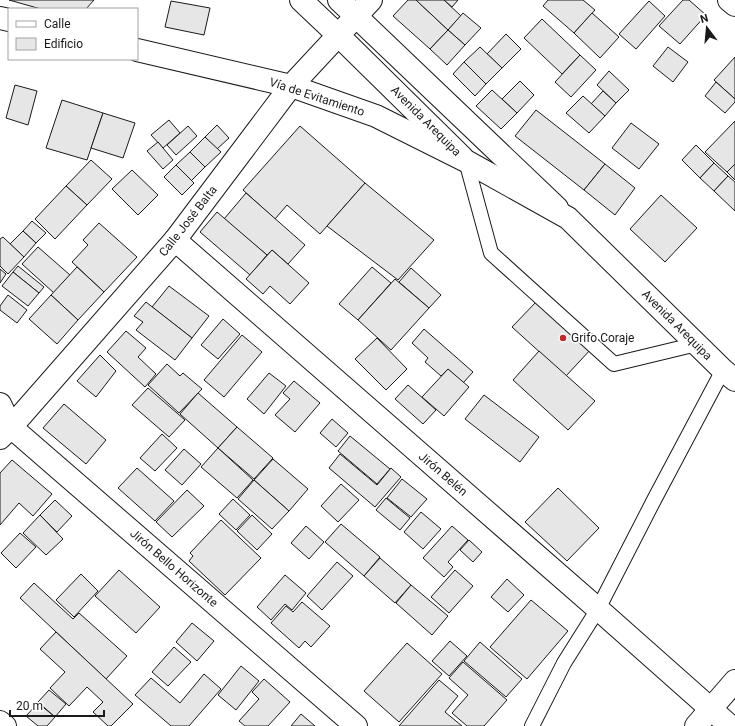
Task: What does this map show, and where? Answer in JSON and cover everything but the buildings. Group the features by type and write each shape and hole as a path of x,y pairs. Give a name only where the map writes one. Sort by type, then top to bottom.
{"main road":[{"name":"Avenida Arequipa","path":"301,0 466,161 568,218"},
{"name":"Avenida Arequipa","path":"339,0 568,218 729,375"},
{"name":"Calle José Balta","path":"6,433 175,240 291,86 371,0"},
{"path":"729,0 735,5"},
{"name":"Vía de Evitamiento","path":"138,50 291,86 376,116 466,161"},
{"name":"Jirón Belén","path":"175,240 730,726"},
{"name":"Jirón Bello Horizonte","path":"0,404 6,433 356,726"},
{"path":"696,726 735,681"},
{"path":"0,722 5,726"}],"lane":[{"path":"466,161 491,253 614,364 697,344"},
{"path":"532,726 564,663 598,609 650,507 729,375"}],"place":[{"name":"Grifo Coraje","path":"563,338"}]}
